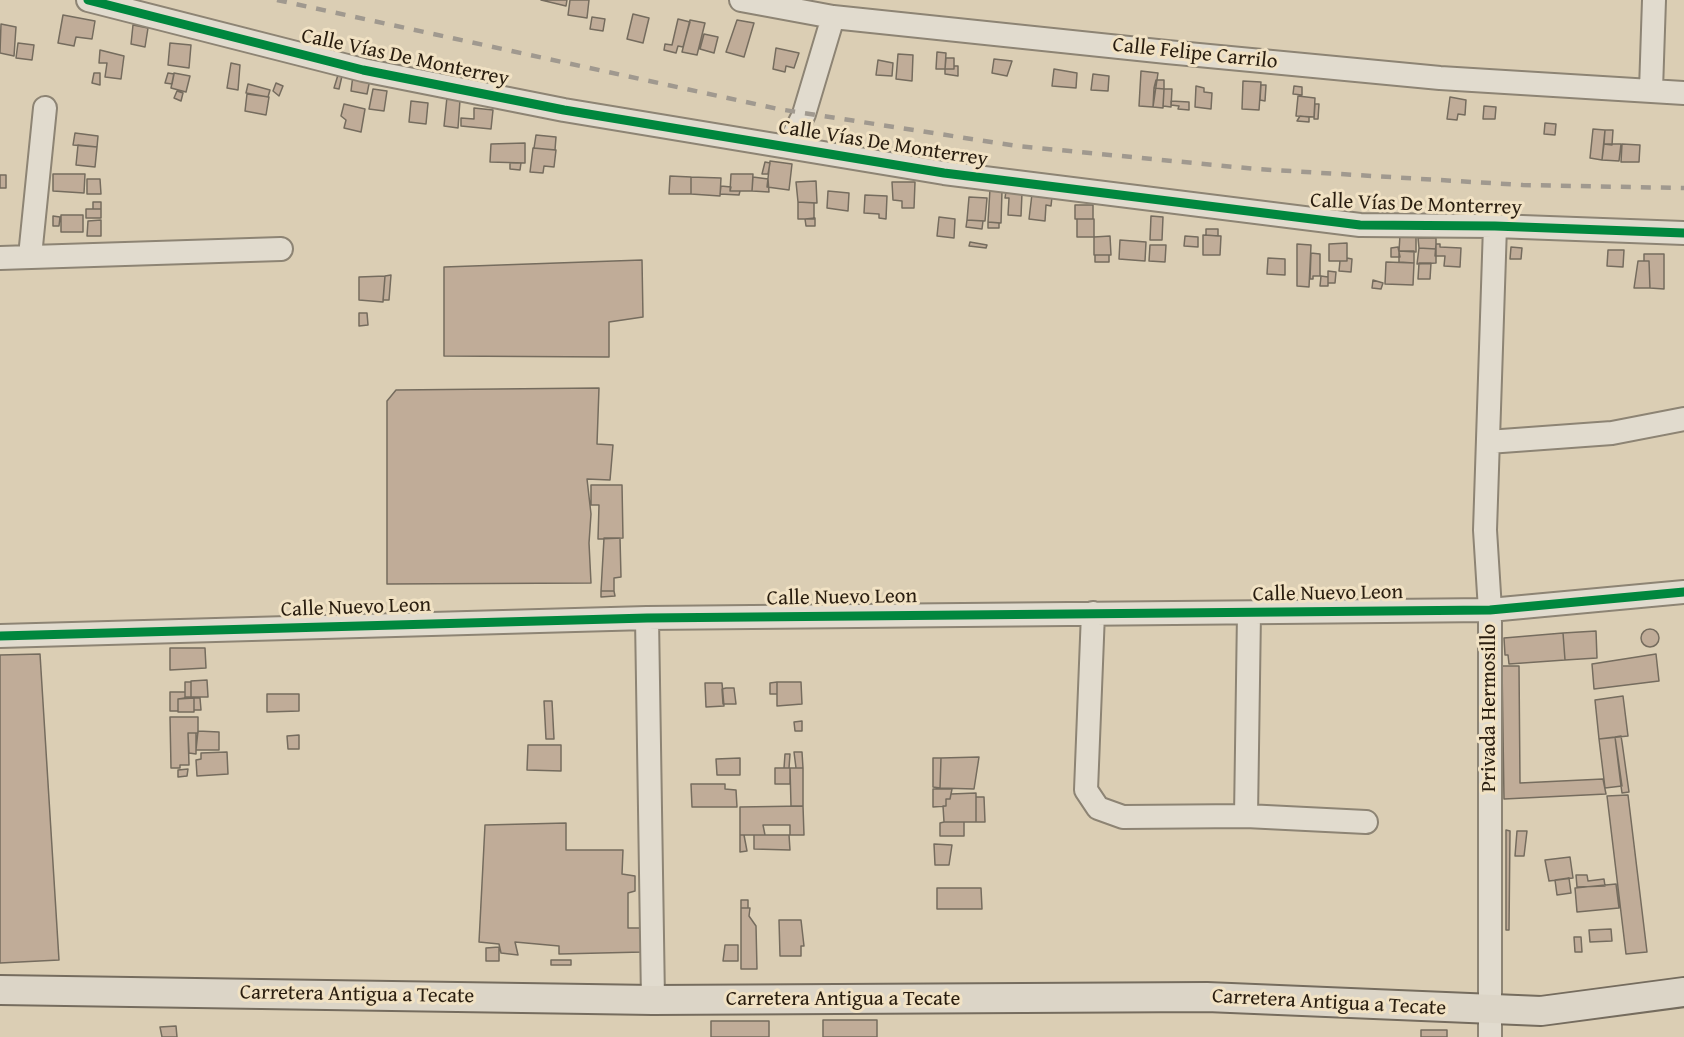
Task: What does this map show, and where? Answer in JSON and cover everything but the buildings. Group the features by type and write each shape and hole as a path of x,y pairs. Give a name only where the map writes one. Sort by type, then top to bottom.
{"main road":[{"name":"Carretera Antigua a Tecate","path":"0,990 653,1000 1207,997 1490,1024 1541,1011 1684,992"}],"street":[{"name":"Calle Vías De Monterrey","path":"88,0 363,70 564,110 944,173 1263,215 1360,225 1495,226 1684,233"},
{"name":"Calle Felipe Carrilo","path":"741,0 833,17 1428,77 1684,93"},
{"path":"1651,90 1654,0"},
{"path":"788,147 804,114 833,17"},
{"path":"30,256 45,108"},
{"name":"Privada Hermosillo","path":"1490,1024 1490,610 1485,530 1495,226"},
{"path":"0,258 281,249"},
{"path":"1488,442 1612,433 1684,419"},
{"name":"Calle Nuevo Leon","path":"0,636 647,618 1490,610 1684,592"},
{"path":"1093,613 1086,790 1098,808 1123,817 1246,816 1366,822"},
{"path":"1246,816 1249,613"},
{"path":"647,618 653,1000"}],"railway":[{"path":"277,0 778,109 1017,146 1256,169 1523,185 1684,188"}],"cycle path":[{"path":"88,0 363,70 564,110 944,173 1360,225 1495,226 1684,233"},
{"path":"0,636 647,618 1490,610 1684,592"}]}
